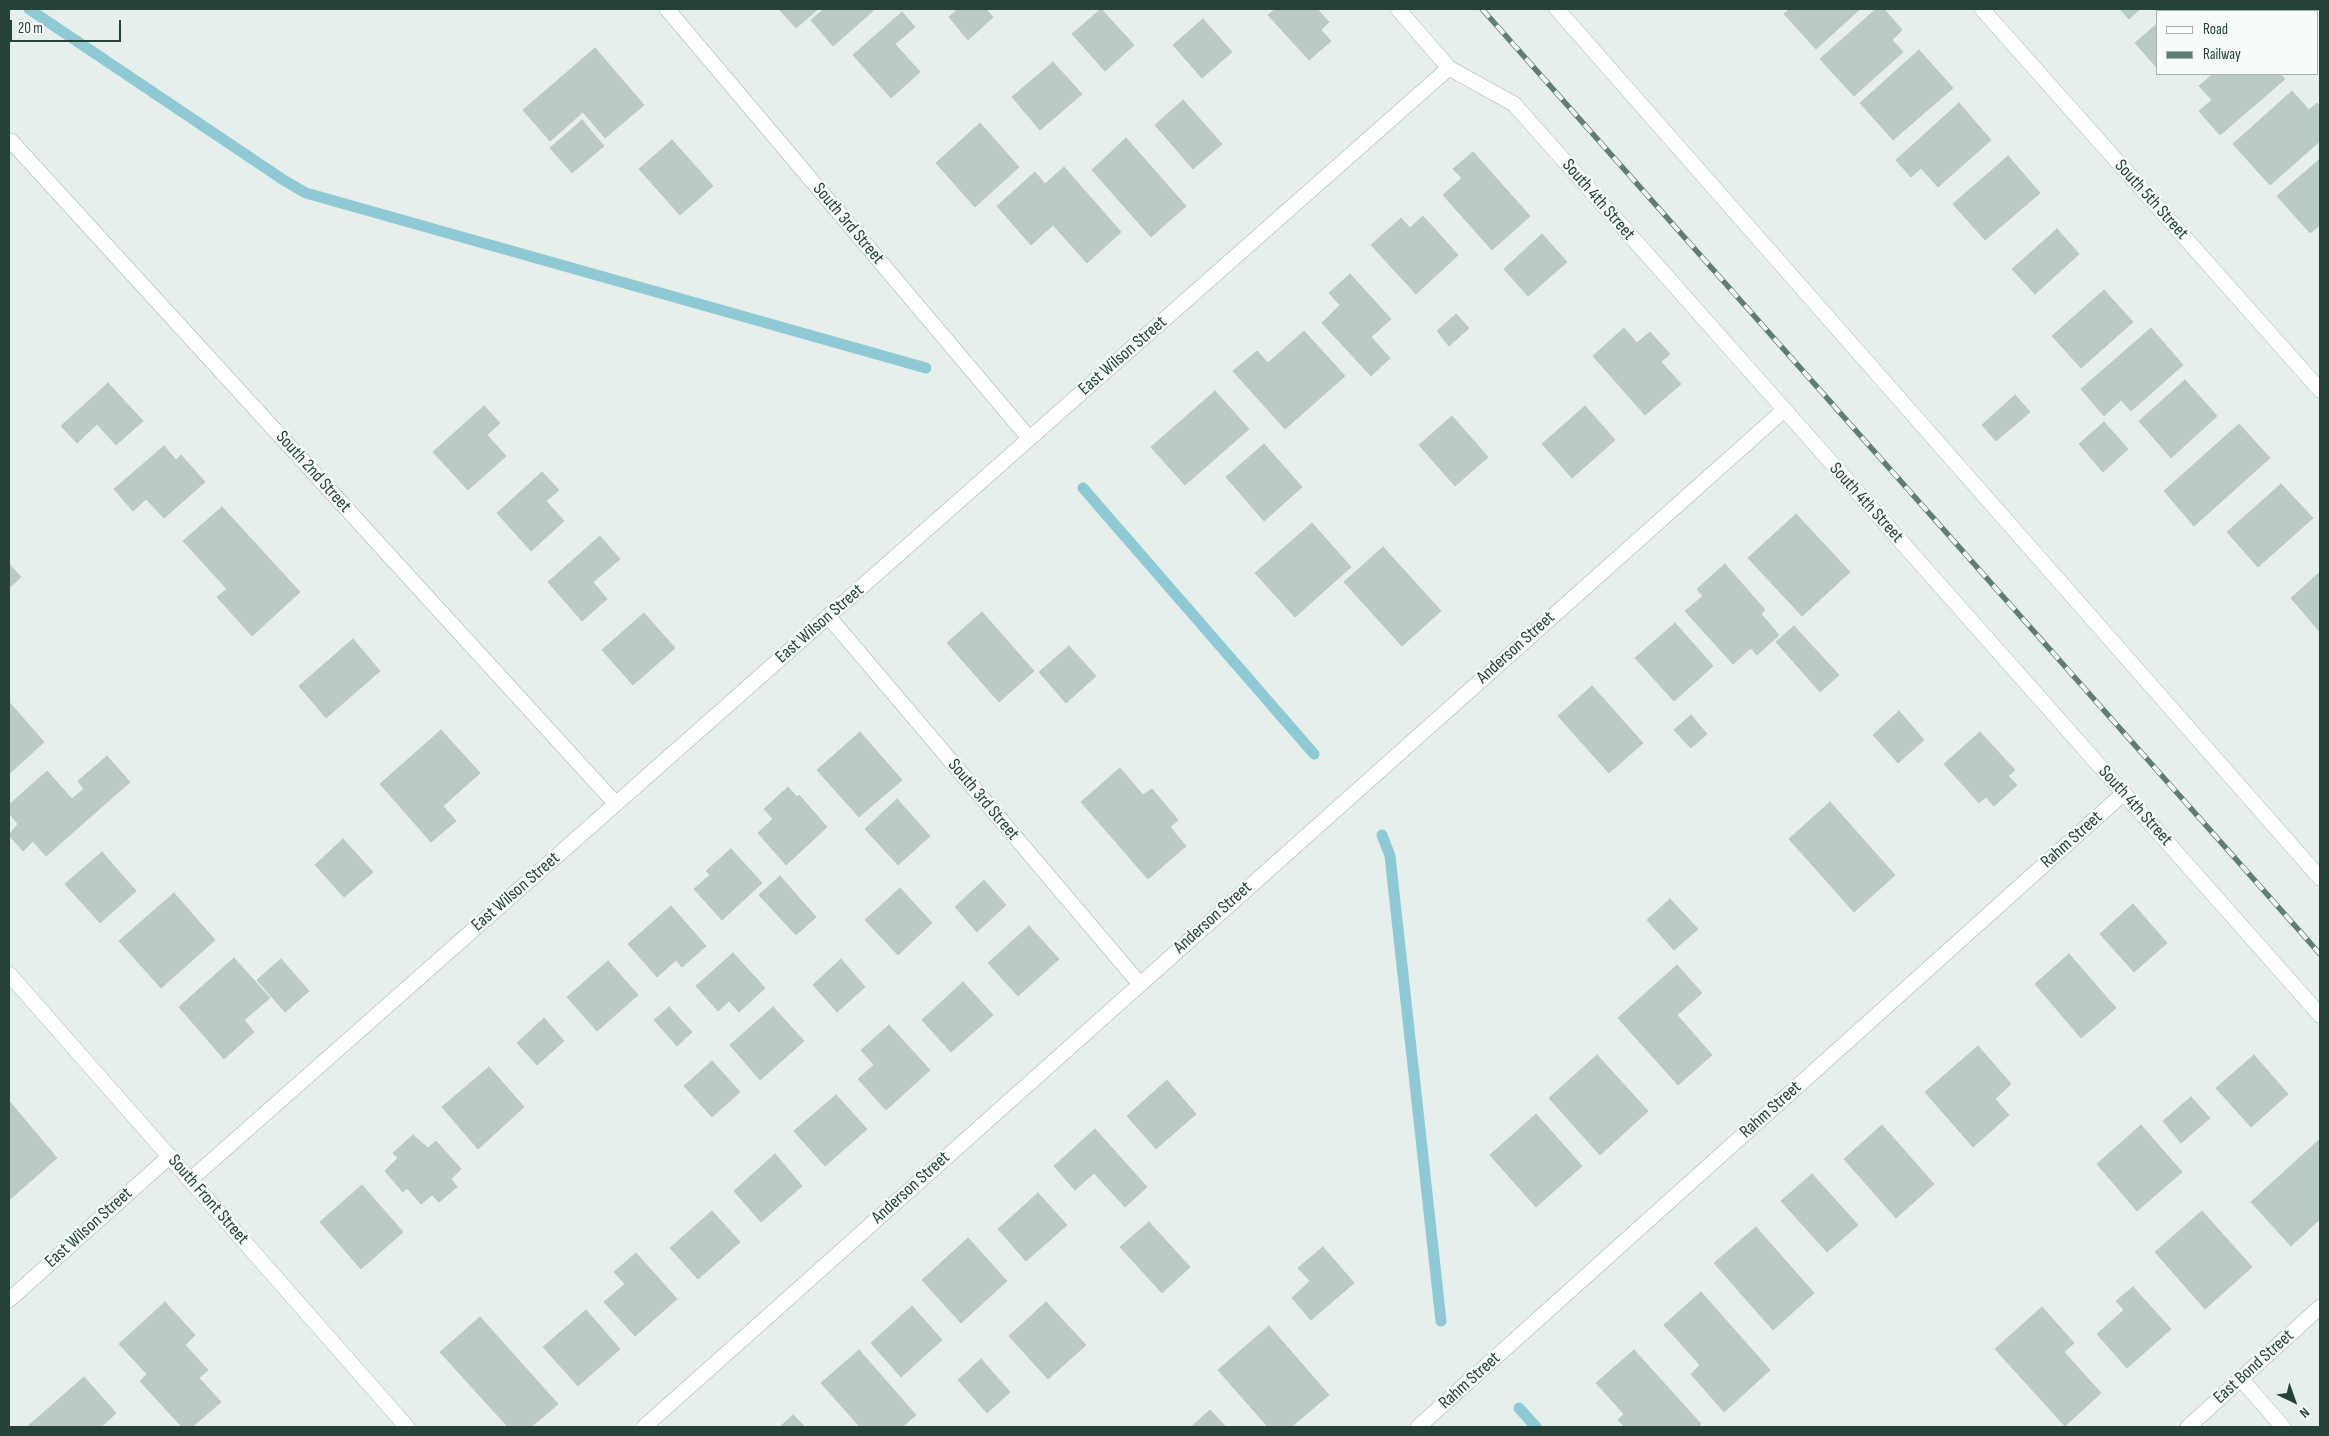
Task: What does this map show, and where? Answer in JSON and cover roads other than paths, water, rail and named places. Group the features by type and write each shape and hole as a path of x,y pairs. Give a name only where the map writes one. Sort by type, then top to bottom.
{"street":[{"name":"South 3rd Street","path":"667,9 1029,438"},
{"name":"South 4th Street","path":"1398,9 1449,68 1514,104 2320,1015"},
{"path":"1557,9 2320,878"},
{"name":"South 5th Street","path":"1982,9 2320,390"},
{"name":"East Wilson Street","path":"190,1180 1449,68"},
{"name":"South 2nd Street","path":"11,141 616,804"},
{"name":"Anderson Street","path":"644,1427 1139,983 1784,410"},
{"name":"South 3rd Street","path":"828,616 1139,983"},
{"name":"Rahm Street","path":"1418,1427 2124,793"},
{"name":"South Front Street","path":"9,974 407,1427"},
{"name":"East Wilson Street","path":"9,1300 170,1156"},
{"name":"East Bond Street","path":"2188,1427 2320,1307"},
{"path":"2241,1379 2282,1427"}],"waterway":[{"path":"29,9 285,181 306,193 926,368"},
{"path":"1083,488 1314,754"},
{"path":"1382,835 1390,856 1441,1321"},
{"path":"1519,1408 1536,1427"}],"railway":[{"path":"1482,9 2320,954"}]}
